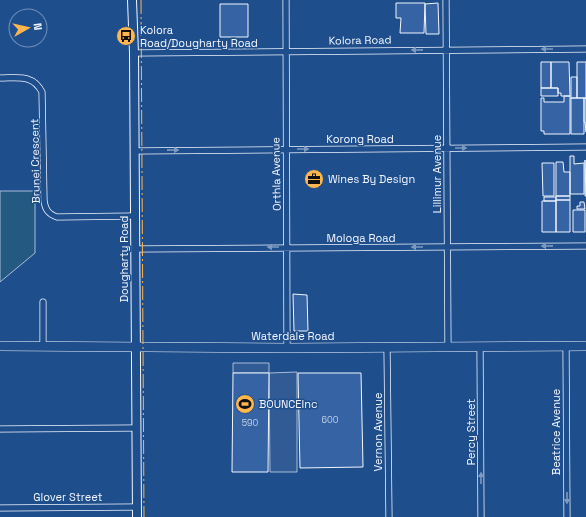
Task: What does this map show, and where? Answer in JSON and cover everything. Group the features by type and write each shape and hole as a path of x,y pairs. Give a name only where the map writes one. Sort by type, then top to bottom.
{"main road":[{"name":"Waterdale Road","path":"0,346 287,348 586,346"}],"street":[{"name":"Dougharty Road","path":"132,0 134,53 137,517"},
{"name":"Orthla Avenue","path":"286,0 287,348"},
{"name":"Lillimur Avenue","path":"446,0 448,347"},
{"name":"Kolora Road","path":"134,53 446,49 586,49"},
{"name":"Brunei Crescent","path":"0,78 27,78 34,82 42,92 44,200 49,213 57,217 135,216"},
{"name":"Korong Road","path":"134,151 586,147"},
{"name":"Mologa Road","path":"135,249 586,246"},
{"path":"43,302 43,346"},
{"name":"Percy Street","path":"480,347 482,517"},
{"name":"Beatrice Avenue","path":"566,347 567,517"},
{"name":"Vernon Avenue","path":"387,348 389,517"},
{"path":"0,429 136,428"},
{"name":"Glover Street","path":"0,508 137,507"}],"shaded area":[{"path":"0,191 35,191 35,253 0,282"},
{"path":"233,363 269,363 269,373 233,373"},
{"path":"297,372 297,472 270,472 269,373"}],"building":[{"path":"396,3 425,3 424,33 400,33 401,18 396,18"},
{"path":"438,3 439,34 426,34 425,4"},
{"path":"220,4 248,4 248,37 220,37"},
{"path":"541,62 551,62 551,88 541,88"},
{"path":"551,62 569,62 570,96 561,96 561,93 558,93 558,88 551,88"},
{"path":"577,62 586,62 586,98 577,98"},
{"path":"571,77 577,77 577,98 571,98"},
{"path":"541,88 558,88 558,96 541,96"},
{"path":"564,96 570,96 570,134 544,134 544,131 541,131 541,98 544,98 544,102 564,102"},
{"path":"571,98 584,98 584,134 571,134"},
{"path":"584,98 586,98 586,132 584,122"},
{"path":"570,156 574,156 574,164 584,163 584,194 570,194"},
{"path":"585,160 586,196 585,196"},
{"path":"556,162 563,162 564,172 570,172 570,196 556,196"},
{"path":"542,163 554,163 554,196 543,196"},
{"path":"556,196 570,196 570,200 556,200"},
{"path":"544,197 556,197 556,201 544,201"},
{"path":"556,200 570,200 570,232 556,232"},
{"path":"542,201 556,201 556,232 542,232"},
{"path":"580,202 584,202 585,209 577,209 577,206 580,206"},
{"path":"573,210 585,210 585,232 573,232"},
{"path":"293,294 307,295 308,331 294,331"},
{"path":"233,373 269,373 268,472 232,472"},
{"path":"298,373 361,373 363,467 300,468"}],"power":[{"path":"141,0 144,517"}],"place":[{"name":"Kolora Road/Dougharty Road","path":"126,36"},
{"name":"Wines By Design","path":"314,179"},
{"name":"BOUNCEInc","path":"245,404"}]}
